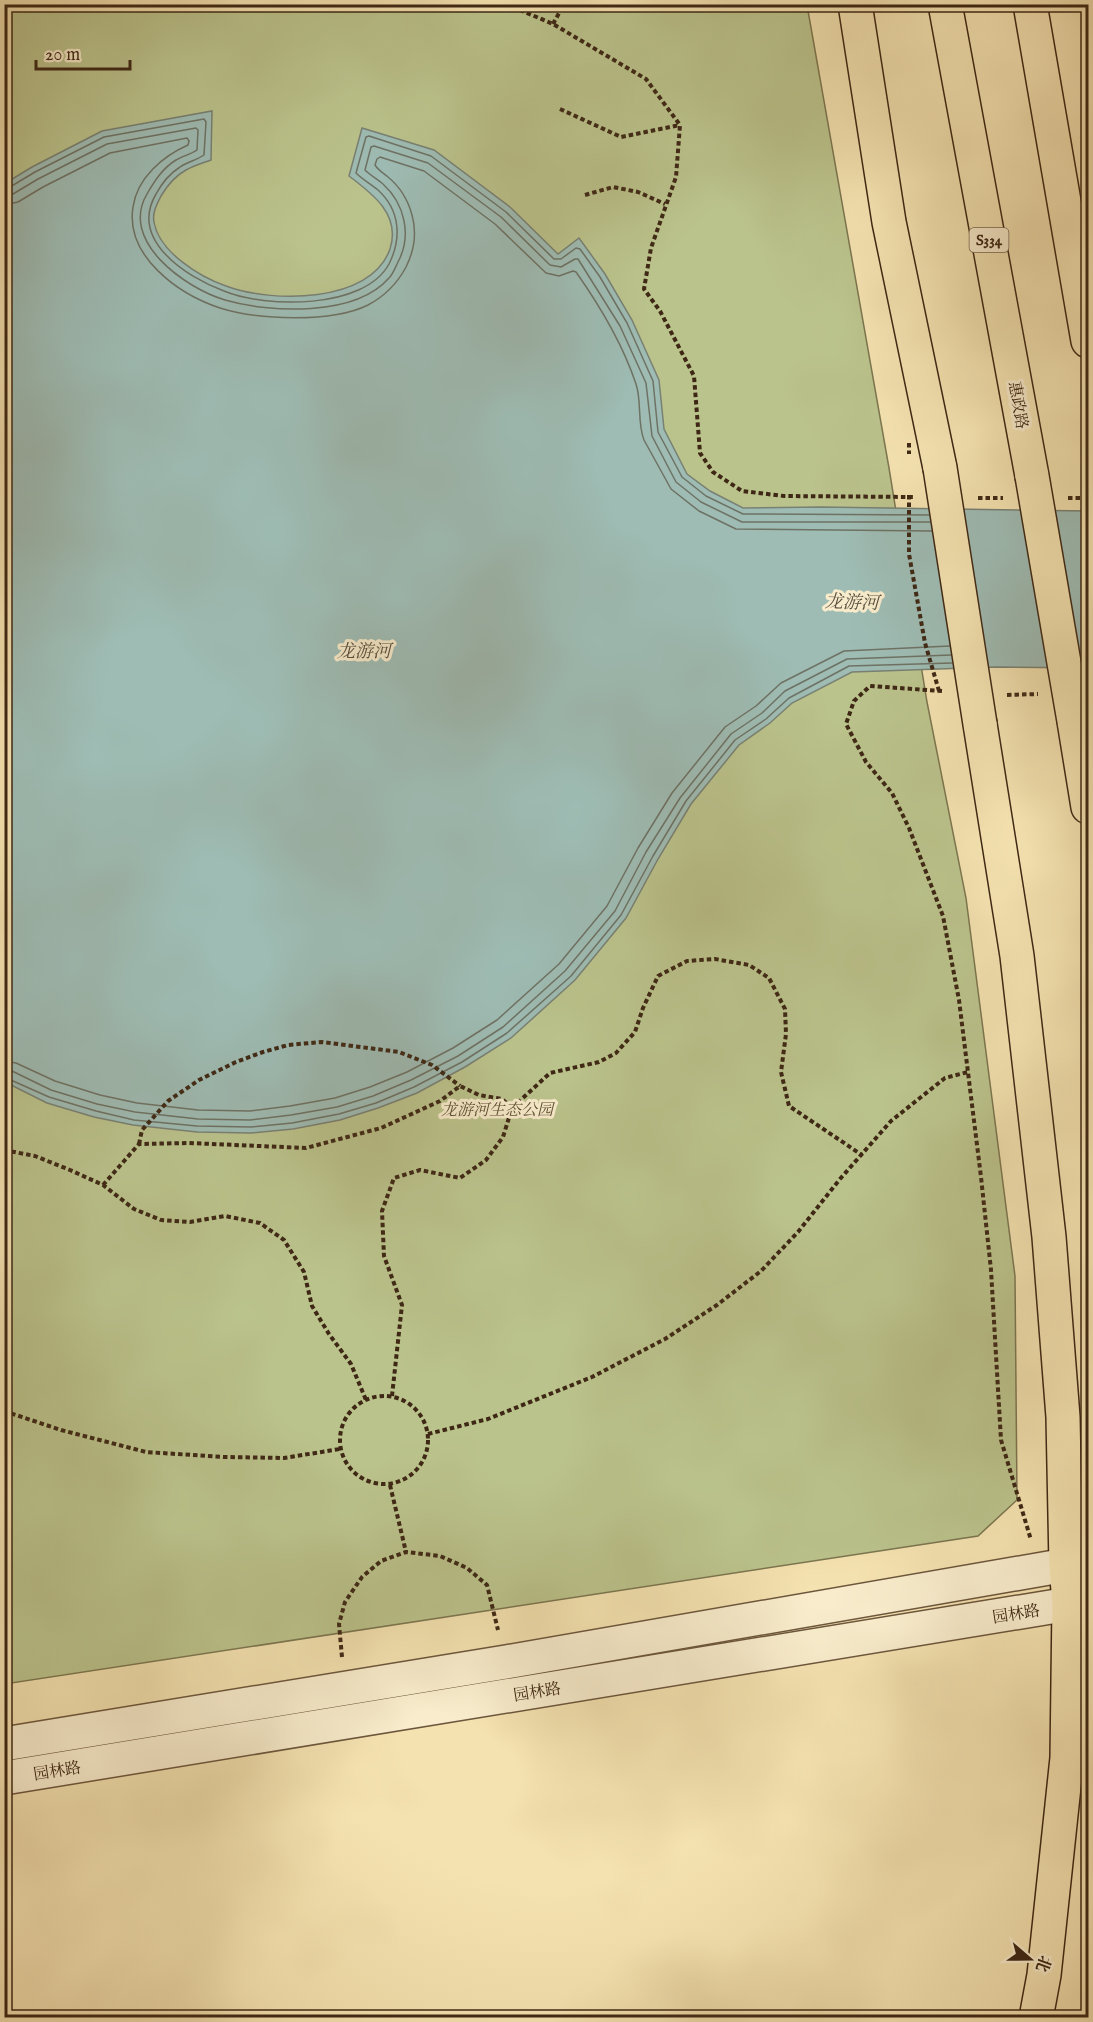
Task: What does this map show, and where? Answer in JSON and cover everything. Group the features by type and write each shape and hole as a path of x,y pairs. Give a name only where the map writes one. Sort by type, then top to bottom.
{"main road":[{"path":"855,4 925,467 980,724 1017,956 1049,1237 1064,1417 1053,1567 1069,1604 1067,1758 1044,1975 1036,2018"},
{"name":"惠政路","path":"945,4 1032,476 1089,807"},
{"path":"1030,4 1089,341"}],"street":[{"path":"1053,1567 1089,1503"},
{"name":"园林路","path":"4,1744 506,1662 1053,1567"},
{"path":"1069,1604 1089,1644"},
{"name":"园林路","path":"4,1778 1069,1604"}],"path":[{"path":"506,4 553,24 646,79 680,125 676,177 651,248 644,289 660,311 694,376 700,453 713,472 742,491 784,496 921,498"},
{"path":"553,24 564,4"},
{"path":"560,109 621,137 680,125"},
{"path":"585,195 613,187 638,192 665,204"},
{"path":"909,443 925,467"},
{"path":"909,488 909,554 925,642 940,694"},
{"path":"969,498 1005,498"},
{"path":"1065,498 1089,498"},
{"path":"950,691 870,686 854,701 846,724 866,762 892,793 909,828 943,916 968,1072 991,1270 1001,1440 1053,1567"},
{"path":"996,694 1042,694"},
{"path":"392,1396 402,1305 384,1256 382,1211 394,1178 420,1170 460,1178 486,1160 504,1137 512,1108 550,1073 599,1062 616,1053 635,1032 658,976 687,961 716,959 749,965 769,978 785,1009 786,1034 781,1072 789,1106 862,1155"},
{"path":"103,1185 140,1144 142,1130 168,1101 199,1080 236,1062 288,1045 322,1042 399,1052 432,1065 460,1086 479,1095 502,1099 512,1108"},
{"path":"429,1434 488,1419 592,1377 665,1339 717,1305 761,1271 798,1232 891,1121 945,1078 968,1072"},
{"path":"140,1144 189,1143 306,1148 381,1128 440,1101 460,1086"},
{"path":"4,1150 35,1156 103,1185 134,1209 161,1220 190,1222 225,1216 260,1223 284,1240 304,1272 312,1306 351,1364 366,1400"},
{"path":"378,1396 392,1396 416,1409 429,1434 428,1448 423,1462 403,1481 390,1485 376,1485 353,1472 345,1461 340,1449 340,1434 353,1408 378,1396"},
{"path":"4,1412 61,1430 146,1452 284,1458 340,1449"},
{"path":"390,1485 406,1552"},
{"path":"345,1688 339,1624 345,1602 362,1577 381,1561 406,1552 440,1556 467,1568 487,1584 506,1662"}],"green space":[{"name":"龙游河生态公园","path":"5,5 807,5 889,468 927,702 966,898 1015,1276 1017,1500 978,1536 5,1684"}],"water":[{"name":"龙游河","path":"212,111 211,160 182,172 175,178 161,196 154,215 157,233 164,243 172,253 193,270 226,286 245,292 268,295 318,294 342,289 363,280 379,267 390,249 392,226 383,206 349,176 362,128 434,150 510,207 558,254 579,238 605,274 632,320 659,380 664,429 687,474 710,491 743,508 1088,511 1088,668 996,667 852,672 792,703 770,723 739,745 691,804 626,918 575,980 511,1038 417,1093 378,1108 340,1120 293,1129 251,1133 197,1132 133,1125 94,1117 47,1103 5,1082 4,184 102,131"}]}
